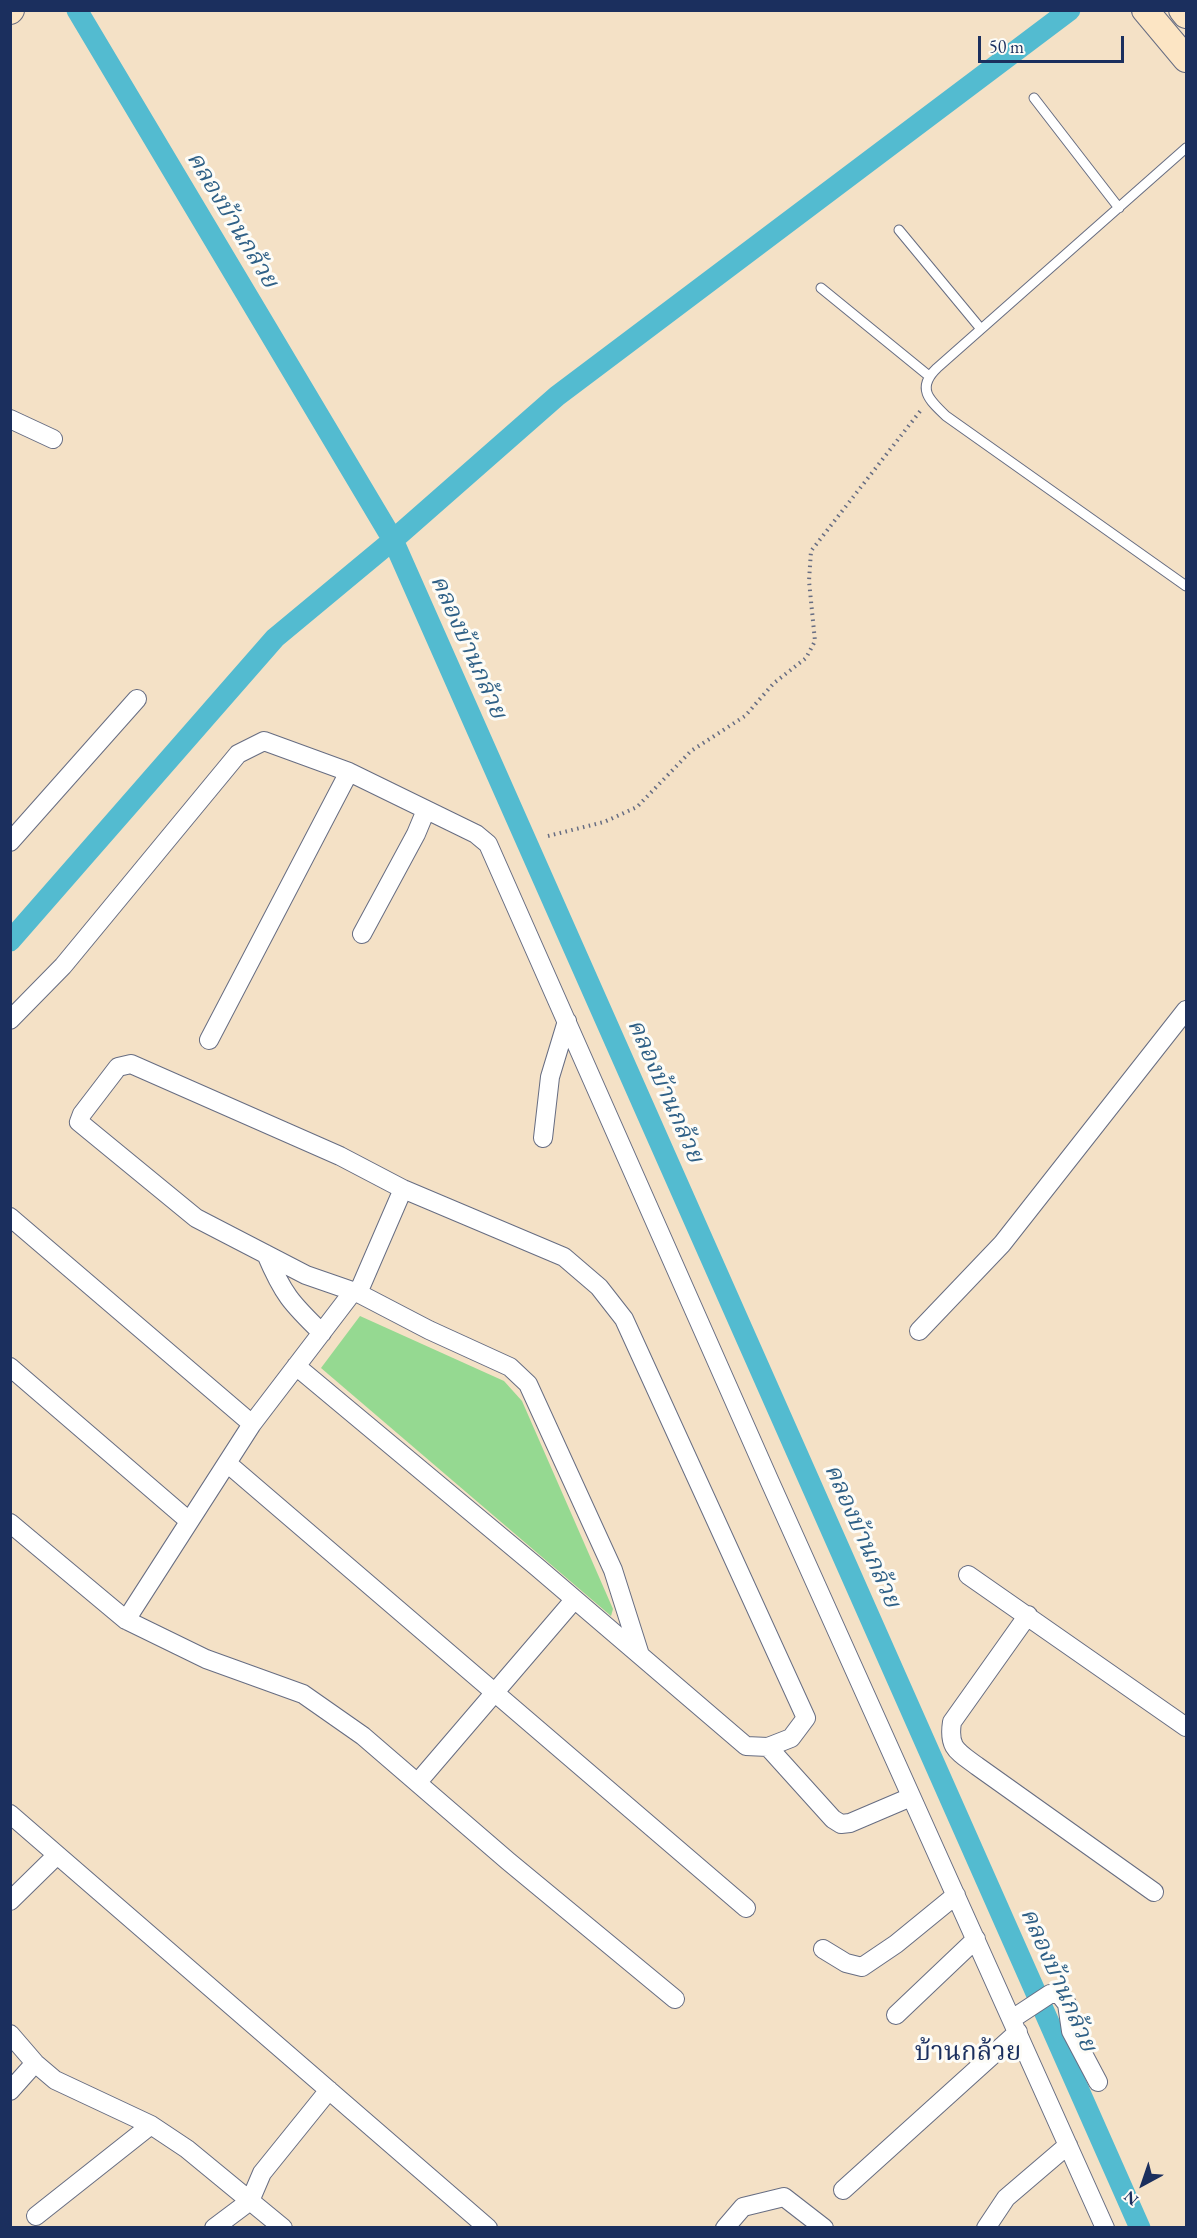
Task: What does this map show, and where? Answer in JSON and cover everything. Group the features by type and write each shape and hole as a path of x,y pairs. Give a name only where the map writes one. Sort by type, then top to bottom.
{"street":[{"path":"1144,10 1186,59"},
{"path":"1182,10 1186,15"},
{"path":"10,419 53,439"},
{"path":"10,842 17,821 136,699"},
{"path":"10,1020 63,966 238,754 264,741 349,772 476,834 488,844 911,1797 976,1939 1019,2020 1068,2145 1105,2228"},
{"path":"209,1040 349,772"},
{"path":"362,934 416,834 426,810"},
{"path":"919,1331 1002,1244 1186,1010"},
{"path":"543,1138 550,1077 567,1021"},
{"path":"296,1366 746,1746 768,1747 791,1738 806,1718 624,1319 599,1287 564,1257 403,1189 248,1114 131,1064 118,1067 82,1114 82,1126 196,1218 306,1275 355,1293 510,1367 528,1384 613,1570 640,1655"},
{"path":"126,1620 252,1424 355,1293 403,1189"},
{"path":"10,1217 252,1424"},
{"path":"266,1254 280,1288 295,1309 322,1333"},
{"path":"10,1367 189,1521"},
{"path":"227,1463 746,1908"},
{"path":"10,1522 126,1620 206,1659 303,1694 363,1736 675,1999"},
{"path":"968,1575 1186,1727"},
{"path":"418,1782 574,1600"},
{"path":"1028,1615 952,1722 950,1738 956,1750 977,1766 1154,1892"},
{"path":"768,1747 833,1819 841,1824 850,1823 911,1797"},
{"path":"10,1814 488,2228"},
{"path":"10,1901 57,1855"},
{"path":"824,1949 846,1963 862,1967 956,1895"},
{"path":"896,2015 976,1939"},
{"path":"843,2190 1019,2020 1050,1994 1059,1994 1067,2004 1071,2031 1098,2082"},
{"path":"10,2034 35,2064 55,2080 151,2125 187,2149 283,2228"},
{"path":"10,2091 35,2064"},
{"path":"214,2228 250,2201 262,2173 329,2090"},
{"path":"36,2216 151,2125"},
{"path":"986,2228 1006,2199 1068,2145"},
{"path":"725,2228 742,2207 783,2198 825,2228"}],"lane":[{"path":"1034,98 1119,208"},
{"path":"1186,148 928,376 928,399 946,417 1186,586"},
{"path":"899,230 981,329"},
{"path":"821,288 928,376"}],"path":[{"path":"548,836 604,822 637,807 691,751 745,716 774,683 806,658 815,641 809,571 813,546 928,399"}],"green space":[{"path":"360,1316 504,1381 522,1401 613,1609 611,1616 321,1368"}],"waterway":[{"name":"คลองบ้านกล้วย","path":"77,10 393,540 1140,2228"},
{"path":"10,941 275,638 393,540 557,396 1070,10"}],"district":[{"name":"บ้านกล้วย","path":"968,2053"}]}
